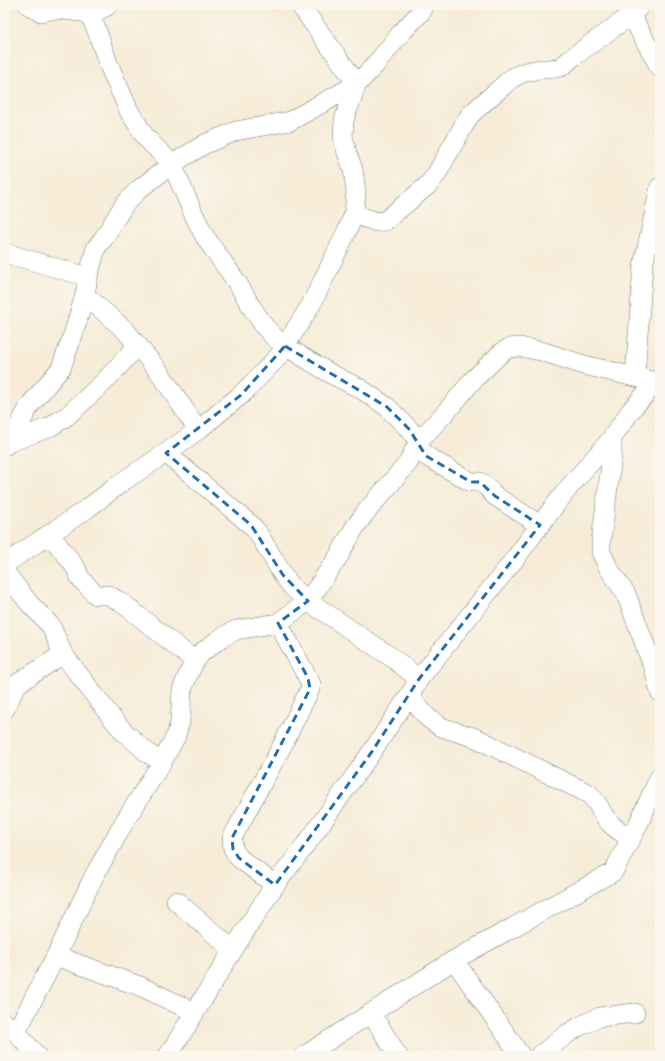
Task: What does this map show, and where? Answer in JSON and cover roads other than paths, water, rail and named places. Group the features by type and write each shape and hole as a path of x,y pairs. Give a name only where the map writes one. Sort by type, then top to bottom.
{"street":[{"path":"28,5 41,12 56,9 89,14 108,5"},
{"path":"300,5 357,84"},
{"path":"7,444 30,405 61,368 72,338 96,248 124,205 138,190 172,164 206,144 236,131 290,121 357,84 421,12 425,5"},
{"path":"354,214 377,222 385,221 428,185 436,176 470,116 512,78 522,73 539,68 550,69 561,67 636,10 660,68"},
{"path":"89,14 97,31 108,64 130,111 146,138 172,164 205,237 238,284 264,326 285,346 331,374 361,389 388,407 409,428 419,441 420,449 426,456 471,482 480,482 496,496 540,525"},
{"path":"5,564 88,508 198,430 241,394 279,356 312,303 348,231 354,214 356,192 353,169 343,136 344,120 357,84"},
{"path":"635,377 643,266 660,187"},
{"path":"5,253 86,286 138,345 160,373 198,430"},
{"path":"7,444 50,427 67,416 104,382 138,345"},
{"path":"37,1056 11,1028 56,956 94,876 176,736 180,722 182,690 194,661 201,653 221,638 236,630 278,623 308,601 337,559 366,512 408,463 419,441 488,364 509,348 520,346 584,365 635,377 658,380"},
{"path":"168,1056 194,1012 275,885 371,753 409,696 418,679 517,556 570,486 612,438 632,409 658,380"},
{"path":"612,438 612,457 601,541 601,552 609,569 626,594 654,669 660,692"},
{"path":"166,453 251,525 258,533 283,575 293,588 308,601 394,659 418,679"},
{"path":"50,534 71,561 80,578 96,595 108,595 121,602 194,661"},
{"path":"5,572 29,603 51,626 63,654 112,718 124,732 149,754 162,762"},
{"path":"275,885 239,858 233,849 232,838 282,746 310,689 311,684 278,623"},
{"path":"5,708 18,684 63,654"},
{"path":"409,696 428,718 441,727 476,738 589,794 595,798 602,813 611,824 631,839"},
{"path":"304,1056 454,960 613,872 631,839 660,776"},
{"path":"176,901 233,950"},
{"path":"56,956 142,987 194,1012"},
{"path":"454,960 521,1056"},
{"path":"371,1013 398,1056"},
{"path":"539,1056 567,1034 600,1016 635,1013"}]}
